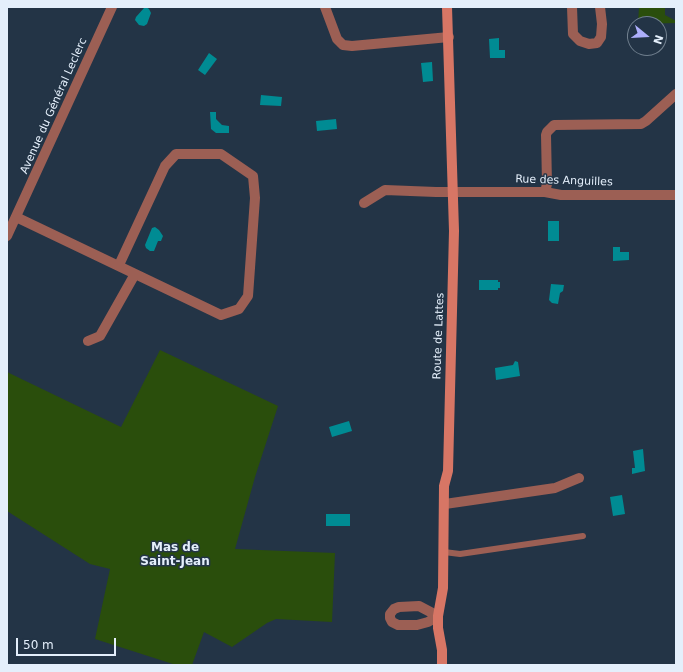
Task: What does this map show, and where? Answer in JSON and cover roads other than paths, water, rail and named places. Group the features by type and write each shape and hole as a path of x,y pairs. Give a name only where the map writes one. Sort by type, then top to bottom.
{"street":[{"name":"Avenue du Général Leclerc","path":"7,236 112,7"},
{"path":"325,7 337,39 343,45 352,46 449,37"},
{"name":"Route de Lattes","path":"442,665 442,650 438,628 438,616 440,603 443,596 444,486 448,471 454,231 447,7"},
{"path":"572,7 573,34 580,40 589,44 597,43 601,37 602,24 600,7"},
{"path":"544,192 547,184 546,135 554,125 641,124 676,94"},
{"path":"16,217 221,315 239,309 248,296 255,198 253,176 221,154 176,154 165,166 119,265"},
{"name":"Rue des Anguilles","path":"364,203 385,190 544,192 561,195 676,195"},
{"path":"88,341 100,336 135,274"},
{"path":"445,504 555,488 579,478"}],"lane":[{"path":"444,552 460,554 583,536"}],"district":[{"name":"Mas de Saint-Jean","path":"175,555"}]}
